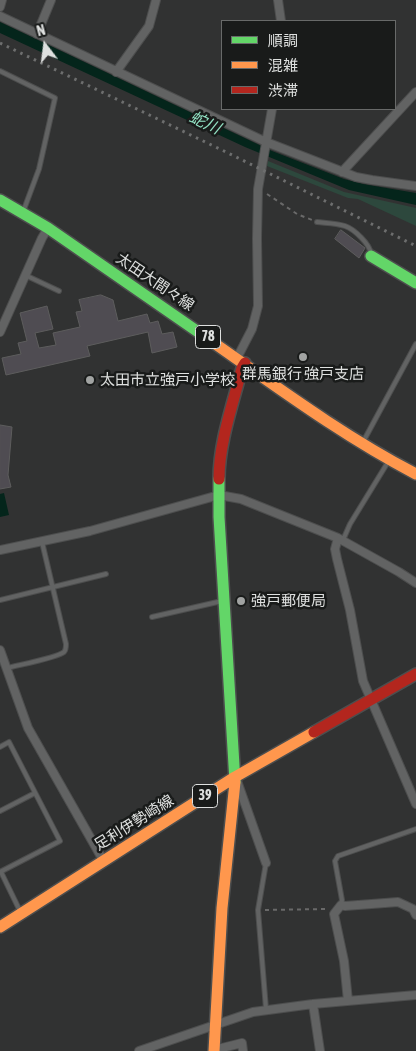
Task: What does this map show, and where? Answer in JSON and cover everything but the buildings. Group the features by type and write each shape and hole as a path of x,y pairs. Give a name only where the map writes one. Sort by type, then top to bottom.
{"main road":[{"name":"太田大間々線","path":"0,200 48,228 362,444 416,474"},
{"path":"371,256 416,283"},
{"path":"214,1050 222,908 235,777 224,601 219,469 225,435 242,368 241,360"},
{"name":"足利伊勢崎線","path":"0,927 235,777 416,674"}],"street":[{"path":"0,7 2,0"},
{"path":"37,34 51,0"},
{"path":"116,72 149,26 156,0"},
{"path":"278,0 281,20"},
{"path":"0,16 266,143 342,172 372,180 416,186"},
{"path":"342,172 416,92"},
{"path":"241,360 258,306 258,189 272,110"},
{"path":"0,332 48,228"},
{"path":"0,550 99,528 219,495 241,499 340,539 416,583"},
{"path":"340,539 335,549 350,610 363,681 416,804"},
{"path":"0,650 28,728 103,860"},
{"path":"235,777 266,863"},
{"path":"348,1001 344,961 335,918 338,908 398,902 413,909 416,915"},
{"path":"139,1051 215,1024 266,1010 416,995"},
{"path":"313,1004 320,1051"},
{"path":"214,1050 242,1043 243,1051"}],"lane":[{"path":"0,71 55,98 39,169 23,213"},
{"path":"317,222 349,228 370,248 371,256"},
{"path":"25,275 59,291"},
{"path":"362,444 416,344"},
{"path":"340,539 389,460"},
{"path":"6,668 54,656 64,652 66,648 42,542"},
{"path":"0,600 106,574"},
{"path":"152,617 224,601"},
{"path":"0,747 9,742 60,841 0,872 21,913"},
{"path":"0,811 35,793"},
{"path":"338,908 342,900 335,861 338,856 416,829"},
{"path":"266,863 258,910 266,1010"}],"path":[{"path":"264,191 297,214 317,222"},
{"path":"258,910 338,908"}],"shaded area":[{"path":"268,161 344,192 416,208 416,226 358,199 348,198 267,166"}],"water":[{"name":"蛇川","path":"0,22 272,151 344,179 416,193 416,205 349,190 245,147 0,33"},
{"path":"4,493 9,515 0,517 0,494"}],"railway":[{"path":"0,43 416,246"}],"traffic: fast":[{"path":"0,200 48,228 204,336"},
{"path":"371,256 416,283"},
{"path":"219,479 219,517 235,782"}],"traffic: slow":[{"path":"204,336 334,426 416,474"},
{"path":"0,927 235,777 314,732"},
{"path":"214,1051 222,908 235,782"}],"traffic: jam":[{"path":"219,479 224,437 242,368 245,363"},
{"path":"314,732 416,674"}],"place":[{"name":"群馬銀行 強戸支店","path":"303,357"},
{"name":"太田市立強戸小学校","path":"90,380"},
{"name":"強戸郵便局","path":"241,601"}]}
